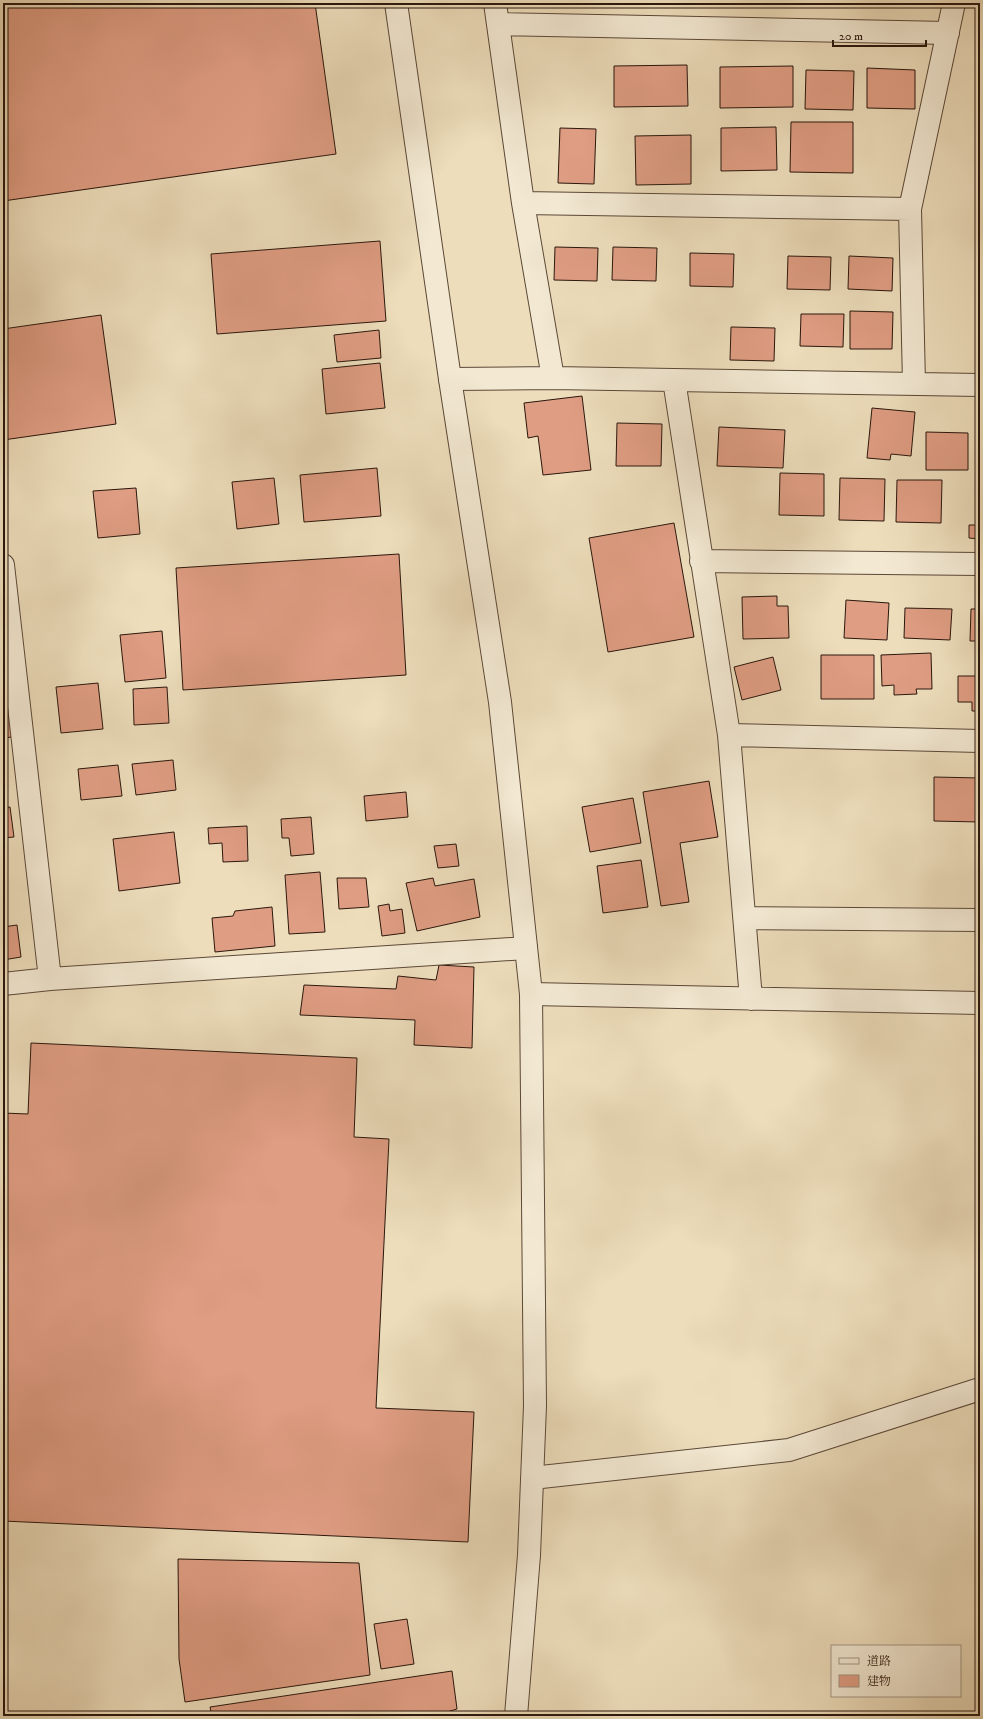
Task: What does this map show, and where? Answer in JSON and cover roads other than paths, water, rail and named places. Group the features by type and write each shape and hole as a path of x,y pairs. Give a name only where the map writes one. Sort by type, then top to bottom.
{"street":[{"path":"396,3 450,379 500,702 531,994 535,1406 529,1555 516,1716"},
{"path":"494,3 523,203 554,378"},
{"path":"914,384 910,209 954,3"},
{"path":"498,24 948,33"},
{"path":"523,203 910,209"},
{"path":"450,379 554,378 980,385"},
{"path":"674,380 729,734 751,999"},
{"path":"701,561 980,564"},
{"path":"3,565 50,979"},
{"path":"729,734 980,741"},
{"path":"745,918 980,920"},
{"path":"3,984 50,979 526,948"},
{"path":"531,994 980,1003"},
{"path":"532,1478 789,1450 980,1389"}]}
